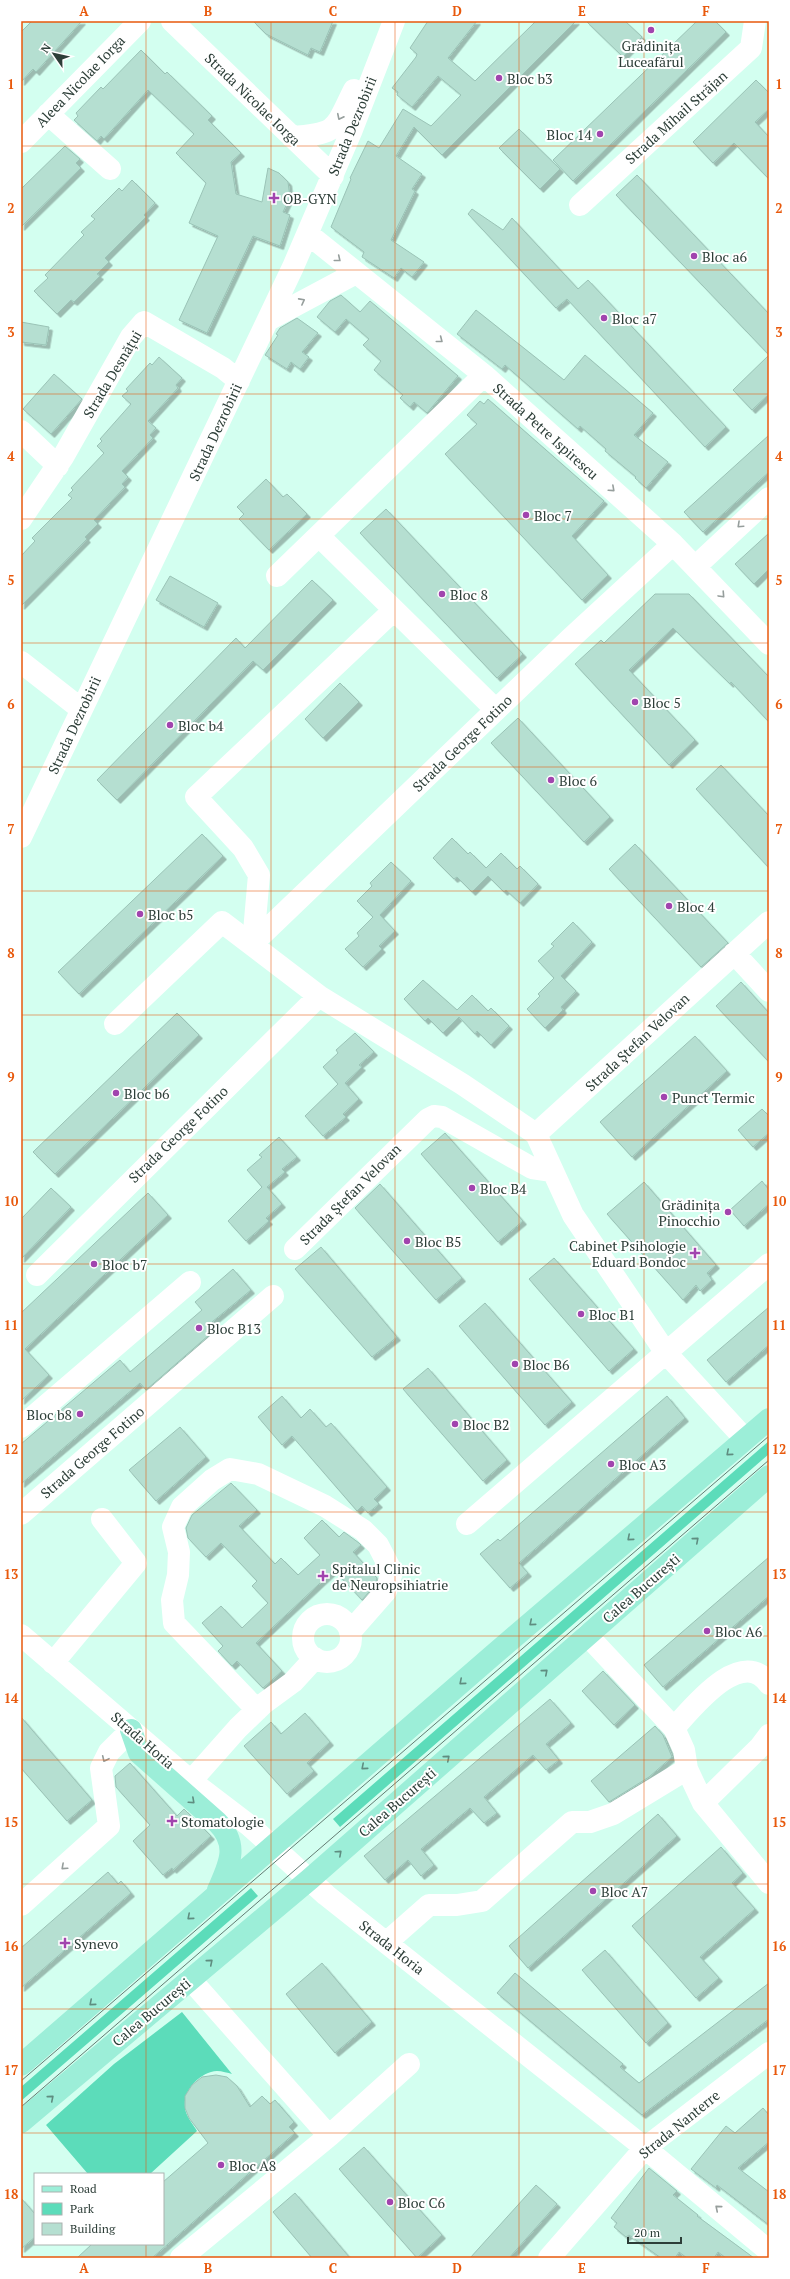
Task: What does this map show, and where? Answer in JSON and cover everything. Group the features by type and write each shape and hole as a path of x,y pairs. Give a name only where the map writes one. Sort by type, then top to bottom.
{"main road":[{"path":"21,2065 215,1895 769,1419"},
{"name":"Calea București","path":"21,2122 310,1879 769,1476"},
{"path":"131,1730 139,1753 216,1822 226,1834 232,1852 227,1870 215,1895"}],"street":[{"name":"Aleea Nicolae Iorga","path":"21,142 140,21"},
{"name":"Strada Nicolae Iorga","path":"172,21 333,176"},
{"name":"Strada Dezrobirii","path":"21,838 308,234 333,176 394,21"},
{"name":"Strada Mihail Străjan","path":"580,205 751,48 755,21"},
{"path":"292,137 321,135 331,130 337,124 362,73 383,48"},
{"path":"48,114 110,169"},
{"name":"Strada Petre Ispirescu","path":"308,234 484,375 673,544 696,566 769,644"},
{"path":"268,320 356,273"},
{"name":"Strada Desnățui","path":"23,514 58,466 131,337 144,322 223,368 239,381"},
{"path":"277,576 484,375"},
{"path":"21,431 58,466"},
{"path":"696,566 769,498"},
{"path":"319,536 496,710"},
{"name":"Strada George Fotino","path":"253,943 496,710 673,544"},
{"path":"253,943 260,875 243,848 196,796 394,610"},
{"path":"21,662 81,709"},
{"path":"115,1024 222,922 253,943 319,996 462,1084 536,1134 552,1172 574,1215 666,1353 745,1439"},
{"name":"Strada Ștefan Velovan","path":"536,1134 769,922"},
{"path":"734,953 769,991"},
{"name":"Strada George Fotino","path":"37,1275 319,996"},
{"name":"Strada Ștefan Velovan","path":"295,1249 388,1156 428,1119 434,1116 442,1117 532,1168 552,1172"},
{"path":"467,1524 769,1264"},
{"path":"21,1427 190,1282"},
{"name":"Strada George Fotino","path":"21,1514 273,1296"},
{"path":"257,1710 174,1623 172,1600 178,1575 179,1552 173,1527 182,1507 212,1480 230,1469 258,1474 325,1506 364,1530 378,1545 392,1572 386,1591 350,1632"},
{"path":"53,1663 136,1563 102,1519"},
{"path":"328,1614 335,1615 347,1625 350,1632 351,1640 344,1654 330,1661 315,1658 305,1646 304,1631 313,1619 328,1614"},
{"name":"Strada Horia","path":"21,1635 191,1781 250,1826 326,1895 645,2148 769,2251"},
{"path":"587,1635 674,1728 684,1750 687,1769 703,1803 769,1883"},
{"path":"191,1781 238,1728 257,1710 293,1682 315,1658"},
{"path":"674,1728 708,1691 732,1673 751,1670 768,1678"},
{"path":"21,1905 110,1826 101,1768 109,1752 131,1730"},
{"path":"703,1803 760,1746 769,1735"},
{"path":"387,1942 429,1904 457,1905 482,1901 572,1822 590,1822 613,1814 687,1769"},
{"path":"190,1979 329,2136"},
{"name":"Strada Nanterre","path":"550,2258 645,2148 769,2053"},
{"path":"181,2258 329,2136 409,2064"}],"green space":[{"path":"769,1441 769,1454 340,1827 333,1819"},
{"path":"251,1888 258,1896 21,2101 21,2087"},
{"path":"182,2012 232,2074 219,2071 211,2072 199,2078 194,2083 187,2094 185,2110 197,2131 151,2173 87,2173 46,2125 114,2064"}],"building":[{"path":"32,21 82,21 36,72 33,69 21,82 21,32"},
{"path":"253,21 333,21 320,52 311,48 308,55 266,34"},
{"path":"428,21 477,21 448,58 475,81 536,21 576,21 442,155 414,127 396,156 422,174 412,189 415,191 391,240 424,262 412,277 401,268 394,278 362,257 364,252 331,227 351,179 350,178 368,141 379,148 403,109 431,126 461,95 438,76 412,107 397,95 398,92 392,88 416,57 417,54 410,48"},
{"path":"586,21 625,21 642,37 623,57"},
{"name":"Bloc 14","path":"697,21 715,21 726,32 573,181 553,160"},
{"path":"141,50 165,74 167,72 212,116 208,120 241,153 231,162 236,194 262,202 268,168 279,173 288,182 290,197 283,212 290,215 280,246 253,236 207,333 179,320 218,236 189,223 206,183 176,153 194,134 148,90 104,139 101,136 97,141 74,120 78,116 76,113 101,87 103,89"},
{"path":"756,80 769,93 769,109 755,122 769,137 769,179 734,143 713,163 693,142"},
{"path":"519,129 560,169 540,189 499,148"},
{"path":"65,146 80,159 76,163 81,168 21,227 21,189"},
{"name":"Bloc a6","path":"637,175 769,314 769,355 616,195"},
{"path":"132,180 155,203 144,215 146,217 105,258 109,262 97,274 100,276 74,302 71,300 57,314 34,291 48,278 45,275 84,235 81,232 95,219 91,216 119,188 122,191"},
{"name":"Bloc a7","path":"472,209 503,230 512,218 578,289 588,280 726,427 705,447 567,299 556,308 468,214"},
{"path":"341,295 360,312 370,301 458,376 427,413 414,402 410,407 400,398 403,395 374,370 381,361 363,345 369,339 346,319 335,332 317,317 330,301"},
{"path":"476,310 564,380 585,355 653,413 634,435 668,462 646,488 580,426 578,429 505,365 502,369 457,334"},
{"path":"297,318 318,333 302,352 309,357 300,369 291,362 287,369 265,355 278,335 276,334 280,328"},
{"path":"21,322 49,327 46,345 21,342"},
{"path":"769,355 769,394 752,410 733,390"},
{"path":"159,357 182,378 176,385 178,388 148,421 156,428 150,435 153,438 122,471 128,477 122,484 125,487 94,520 98,524 85,537 87,539 21,606 21,556 35,541 32,538 72,498 68,495 73,490 71,488 104,453 97,446 102,441 100,439 131,404 122,396 128,391 126,389 150,363 152,365"},
{"path":"54,374 82,399 51,434 23,409"},
{"path":"488,399 604,501 572,536 608,575 582,600 445,454 477,424 467,415 480,401 484,404"},
{"path":"769,435 769,472 703,532 684,512"},
{"path":"266,479 283,497 287,494 307,514 269,550 239,519 244,514 237,507"},
{"name":"Bloc 8","path":"386,509 523,654 497,678 360,533"},
{"path":"769,533 769,569 754,584 735,564"},
{"path":"170,576 218,603 204,627 156,600"},
{"name":"Bloc b4","path":"312,580 333,600 263,670 253,661 117,800 97,780 236,638 245,648"},
{"path":"655,594 689,594 769,677 769,722 731,682 730,684 673,628 629,670 695,740 669,765 575,664 601,640 604,643"},
{"path":"340,683 359,702 323,738 305,719"},
{"name":"Bloc 6","path":"518,718 610,817 584,842 491,743"},
{"path":"721,765 769,816 769,868 696,789"},
{"name":"Bloc b5","path":"202,834 223,856 79,994 58,972"},
{"path":"452,838 468,854 470,852 486,868 501,853 517,869 520,866 538,884 520,903 506,890 504,892 488,876 472,892 457,877 454,879 433,858"},
{"name":"Bloc 4","path":"635,844 728,943 701,967 609,869"},
{"path":"391,862 411,881 380,915 395,931 379,946 382,949 363,967 345,949 359,936 357,933 373,917 357,901 372,886 370,883"},
{"path":"573,922 592,942 561,976 576,991 561,1007 563,1010 545,1028 527,1009 540,996 538,994 554,978 538,961 554,946 551,944"},
{"path":"423,980 457,1010 472,995 488,1011 491,1008 509,1026 491,1045 477,1031 475,1034 459,1017 443,1033 428,1018 425,1021 404,999"},
{"path":"741,982 769,1013 769,1062 716,1006"},
{"name":"Bloc b6","path":"177,1013 199,1035 55,1174 33,1152"},
{"path":"355,1033 374,1052 359,1065 362,1067 345,1083 359,1099 343,1114 346,1117 323,1136 305,1116 338,1084 323,1067 338,1053 336,1050"},
{"name":"Punct Termic","path":"695,1036 727,1071 632,1157 600,1122"},
{"path":"762,1109 769,1116 769,1133 753,1147 738,1130"},
{"name":"Bloc B4","path":"445,1133 523,1221 498,1242 421,1154"},
{"path":"279,1137 297,1157 282,1169 285,1172 267,1187 282,1204 266,1218 269,1221 246,1241 228,1221 262,1187 247,1170 262,1157 259,1155"},
{"path":"762,1181 769,1190 769,1204 744,1226 730,1210"},
{"path":"644,1182 716,1265 707,1273 712,1280 700,1291 696,1285 683,1300 607,1214"},
{"name":"Bloc B5","path":"380,1184 462,1278 436,1300 355,1208"},
{"path":"51,1188 71,1207 21,1259 21,1219"},
{"name":"Bloc b7","path":"148,1193 168,1215 25,1349 49,1375 21,1401 21,1313"},
{"path":"321,1247 397,1337 372,1357 295,1269"},
{"name":"Bloc B1","path":"554,1258 634,1349 609,1371 529,1279"},
{"path":"233,1269 251,1290 212,1322 217,1328 146,1390 140,1383 21,1484 21,1444 120,1360 130,1372 202,1310 195,1302"},
{"name":"Bloc B6","path":"485,1303 572,1402 545,1425 459,1326"},
{"path":"769,1307 769,1345 726,1382 707,1360"},
{"name":"Bloc B2","path":"428,1368 507,1460 483,1481 403,1389"},
{"path":"282,1396 301,1418 310,1409 326,1427 331,1423 387,1487 374,1499 379,1504 368,1513 362,1506 357,1511 292,1436 282,1445 258,1417"},
{"name":"Bloc A3","path":"667,1396 685,1418 519,1563 528,1573 510,1588 480,1554 498,1539 500,1541"},
{"path":"180,1427 206,1457 156,1501 129,1470"},
{"path":"231,1483 257,1510 239,1526 275,1564 281,1558 298,1575 320,1555 304,1538 322,1520 339,1537 344,1532 361,1545 353,1552 377,1578 375,1585 362,1600 334,1570 256,1643 282,1671 263,1688 237,1661 232,1666 218,1651 223,1646 202,1623 221,1606 242,1628 268,1603 252,1586 257,1581 221,1543 206,1557 188,1538 186,1528 192,1515"},
{"name":"Bloc A6","path":"769,1557 769,1596 663,1687 644,1665"},
{"path":"603,1671 635,1705 614,1725 582,1691"},
{"path":"550,1699 571,1723 546,1744 559,1760 546,1770 533,1755 484,1797 497,1813 484,1823 470,1808 421,1849 434,1865 421,1876 408,1860 385,1880 364,1856"},
{"path":"305,1713 330,1742 307,1763 314,1771 287,1794 244,1746 271,1722 281,1734"},
{"path":"21,1717 92,1800 67,1821 21,1768"},
{"path":"655,1726 663,1735 672,1757 649,1777 609,1802 591,1781"},
{"name":"Stomatologie","path":"130,1763 177,1816 184,1809 211,1836 173,1870 172,1868 163,1875 133,1841 150,1825 116,1787 115,1776"},
{"name":"Bloc A7","path":"658,1814 677,1836 528,1968 509,1946"},
{"path":"721,1847 743,1873 732,1883 755,1909 700,1957 719,1978 696,1998 632,1926"},
{"path":"108,1872 118,1884 121,1881 131,1893 21,1988 21,1948"},
{"path":"605,1950 668,2023 646,2043 582,1970"},
{"path":"322,1963 372,2022 335,2053 286,1994"},
{"path":"515,1973 623,2064 620,2067 639,2083 769,1983 769,2019 642,2115 497,1993"},
{"name":"Bloc A8","path":"216,2075 227,2077 237,2086 250,2107 262,2096 270,2104 275,2100 294,2122 289,2127 295,2133 152,2258 77,2258 91,2245 164,2245 164,2181 208,2143 189,2118 185,2108 185,2096 192,2085 202,2077"},
{"path":"763,2108 769,2115 769,2142 738,2168 769,2192 769,2225 717,2185 716,2188 691,2169 726,2126 735,2133"},
{"name":"Bloc C6","path":"364,2147 442,2235 417,2258 339,2169"},
{"path":"649,2168 677,2191 673,2195 698,2215 697,2216 754,2258 726,2258 718,2252 714,2258 687,2258 679,2252 675,2258 661,2258 629,2235 626,2237 614,2227 617,2223 611,2218"},
{"path":"536,2185 557,2204 509,2258 470,2258"},
{"path":"295,2193 350,2258 312,2258 273,2212"},
{"path":"21,2198 34,2213 34,2238 21,2249"}],"tram line":[{"path":"21,2081 769,1436"},
{"path":"21,2107 769,1460"}],"place":[{"name":"Grădinița Luceafărul","path":"651,30"},
{"name":"Bloc b3","path":"499,78"},
{"name":"Bloc 14","path":"600,134"},
{"name":"OB-GYN","path":"274,198"},
{"name":"Bloc a6","path":"694,256"},
{"name":"Bloc a7","path":"604,318"},
{"name":"Bloc 7","path":"526,515"},
{"name":"Bloc 8","path":"442,594"},
{"name":"Bloc 5","path":"635,702"},
{"name":"Bloc b4","path":"170,725"},
{"name":"Bloc 6","path":"551,780"},
{"name":"Bloc 4","path":"669,906"},
{"name":"Bloc b5","path":"140,914"},
{"name":"Bloc b6","path":"116,1093"},
{"name":"Punct Termic","path":"664,1097"},
{"name":"Bloc B4","path":"472,1188"},
{"name":"Grădinița Pinocchio","path":"728,1212"},
{"name":"Bloc B5","path":"407,1241"},
{"name":"Cabinet Psihologie Eduard Bondoc","path":"695,1253"},
{"name":"Bloc b7","path":"94,1264"},
{"name":"Bloc B1","path":"581,1314"},
{"name":"Bloc B13","path":"199,1328"},
{"name":"Bloc B6","path":"515,1364"},
{"name":"Bloc b8","path":"80,1414"},
{"name":"Bloc B2","path":"455,1424"},
{"name":"Bloc A3","path":"611,1464"},
{"name":"Spitalul Clinic de Neuropsihiatrie","path":"323,1576"},
{"name":"Bloc A6","path":"707,1631"},
{"name":"Stomatologie","path":"172,1821"},
{"name":"Bloc A7","path":"593,1891"},
{"name":"Synevo","path":"65,1943"},
{"name":"Bloc A8","path":"221,2165"},
{"name":"Bloc C6","path":"390,2202"}]}
